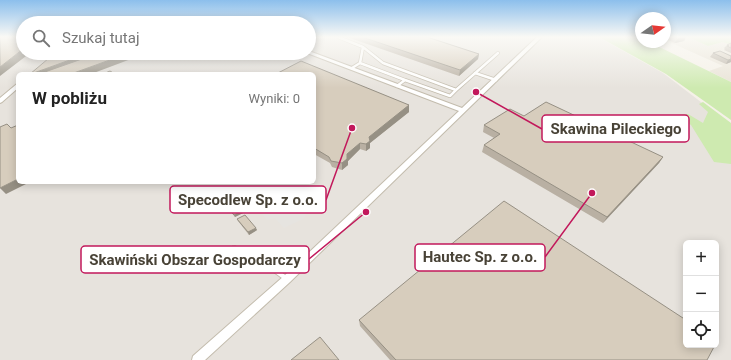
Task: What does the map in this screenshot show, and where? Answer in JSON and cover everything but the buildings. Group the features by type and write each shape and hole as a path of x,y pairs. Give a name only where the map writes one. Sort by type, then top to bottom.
{"street":[{"path":"197,360 287,278 523,54"},
{"path":"316,55 463,111"},
{"path":"0,101 16,87"}],"lane":[{"path":"352,68 360,63 362,54"},
{"path":"372,54 383,63 456,90"},
{"path":"360,63 450,96 497,54"},
{"path":"475,73 496,80"},
{"path":"397,86 405,80"},
{"path":"234,248 253,255 287,278"}],"shaded area":[{"path":"0,54 16,54 16,60 316,60 316,54 628,54 663,73 731,125 731,360 0,360"},
{"path":"696,54 731,54 731,82 709,71 723,66"},
{"path":"238,184 299,184 306,191 311,208 303,219 284,228 275,218 267,220"}],"green space":[{"path":"629,54 673,54 731,82 731,120 666,74"},
{"path":"703,102 731,123 731,164 714,162 691,125 677,115 688,114 703,123 708,112 699,104"}],"place":[{"name":"Skawina Pileckiego","path":"476,92"},
{"name":"Specodlew Sp. z o.o.","path":"352,128"},
{"name":"Hautec Sp. z o.o.","path":"592,193"},
{"name":"Skawiński Obszar Gospodarczy","path":"366,212"}]}
